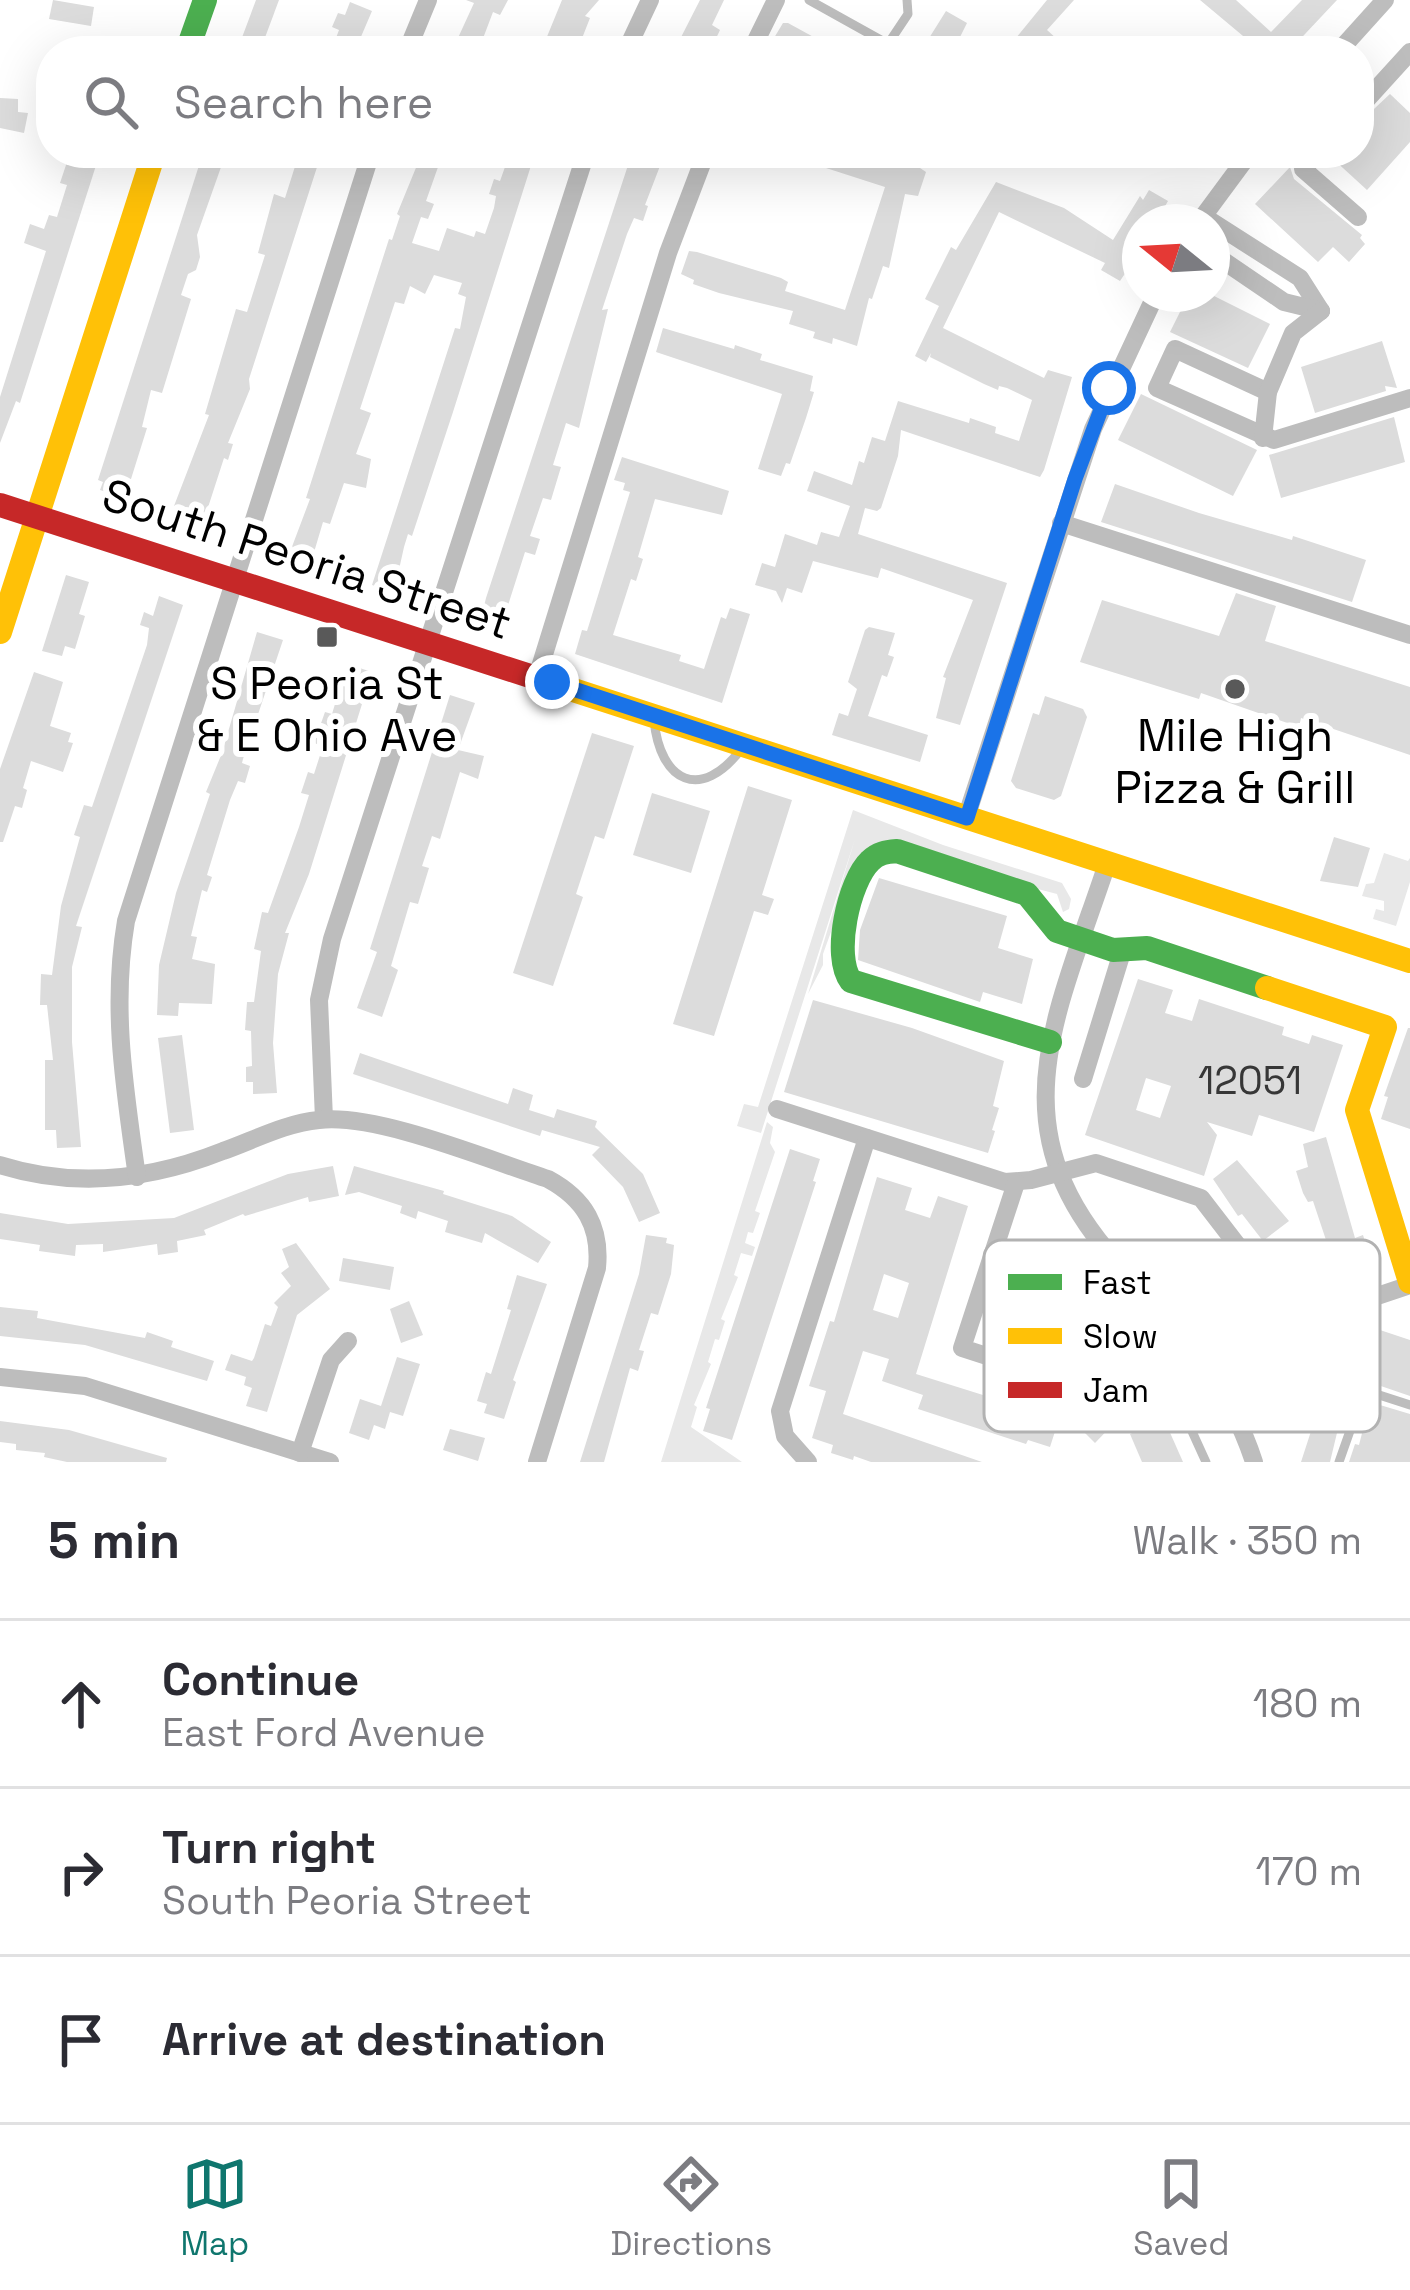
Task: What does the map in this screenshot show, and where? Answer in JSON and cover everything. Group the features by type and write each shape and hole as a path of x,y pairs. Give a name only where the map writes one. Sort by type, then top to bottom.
{"street":[{"path":"192,36 205,0"},
{"path":"413,36 428,0"},
{"path":"633,36 650,0"},
{"path":"758,36 776,0"},
{"path":"1353,36 1385,0"},
{"path":"1374,92 1410,52"},
{"path":"0,632 149,168"},
{"path":"137,1177 118,1042 119,961 135,888 366,168"},
{"path":"325,1119 319,1029 324,970 581,168"},
{"path":"537,677 668,254 700,168"},
{"path":"1212,204 1239,168"},
{"path":"1304,168 1358,218"},
{"path":"1230,236 1300,278 1322,311"},
{"path":"1230,265 1284,302 1322,311"},
{"path":"1263,438 1268,392 1292,333 1322,311"},
{"path":"967,818 1109,388 1147,312"},
{"path":"1268,392 1174,349 1157,388 1274,440 1410,398"},
{"name":"South Peoria Street","path":"0,506 1410,961"},
{"path":"1061,523 1410,635"},
{"path":"1050,1042 1011,1034 843,975 837,954 866,864 874,856 892,850 1027,894 1057,931 1082,940 1124,949 1147,948 1384,1027 1357,1110 1410,1284 1380,1294"},
{"path":"1098,1240 1085,1226 1057,1172 1044,1105 1050,1042 1107,864"},
{"path":"1083,1079 1124,949"},
{"path":"777,1109 1016,1183 1096,1163 1201,1198 1234,1240"},
{"path":"0,1165 75,1180 137,1177 205,1159 292,1125 325,1119 375,1124 548,1179 566,1189 590,1216 597,1236 597,1268 536,1462"},
{"path":"808,1462 785,1436 780,1411 867,1138"},
{"path":"997,1240 1016,1183"},
{"path":"984,1281 962,1348 984,1355"},
{"path":"301,1453 332,1360 348,1342"},
{"path":"0,1377 85,1386 330,1462"},
{"path":"1242,1432 1254,1462"}],"lane":[{"path":"809,0 874,36"},
{"path":"893,36 908,14 907,0"},
{"path":"653,715 663,761 683,776 712,776 731,763 745,744"},
{"path":"1380,1395 1410,1405"},
{"path":"1192,1432 1206,1462"},
{"path":"1339,1462 1350,1432"}],"shaded area":[{"path":"853,810 1062,883 1071,899 1069,909 1063,912 1057,894 872,845 858,857 823,965 808,994 855,839 761,1133 737,1126 744,1104 758,1107"},
{"path":"1384,853 1410,858 1410,882 1396,926 1373,919 1376,909 1384,911 1384,901 1362,896 1366,884 1374,883"},
{"path":"767,1122 773,1127 770,1143 775,1152 755,1211 760,1213 745,1243 755,1247 752,1256 741,1253 734,1275 738,1277 694,1405 691,1427 742,1462 661,1462"}],"building":[{"path":"53,0 94,7 91,26 49,19"},
{"path":"256,0 279,0 266,36 243,36"},
{"path":"466,0 508,0 500,15 493,12 484,36 459,36 474,3"},
{"path":"562,0 599,0 585,16 590,18 583,36 547,36"},
{"path":"700,0 724,0 712,25 720,30 717,36 682,36"},
{"path":"1047,0 1074,0 1047,30 1054,36 1018,36"},
{"path":"1200,0 1236,0 1271,32 1302,0 1337,0 1303,36 1243,36"},
{"path":"350,2 372,11 361,36 337,36 339,30 332,27 338,13 345,15"},
{"path":"946,11 967,23 960,36 930,36"},
{"path":"788,23 812,36 775,36"},
{"path":"1390,94 1410,113 1410,142 1367,190 1343,168 1374,168 1374,109"},
{"path":"0,98 18,99 18,112 28,113 24,133 0,128"},
{"path":"65,168 95,168 20,403 16,401 0,443 0,397 46,251 24,243 30,224 44,229 49,215 57,217 67,185 60,183"},
{"path":"198,168 221,168 197,235 200,257 196,270 188,274 181,295 191,299 162,393 151,390 142,427 147,428 131,479 125,478 119,496 100,490 103,482 98,480"},
{"path":"295,168 317,168 249,379 250,389 228,443 233,444 228,460 224,458 202,526 179,519 182,509 174,506 209,415 205,414 236,309 247,312 265,255 258,253 274,194 285,198"},
{"path":"416,168 438,168 426,201 434,204 428,219 421,217 412,243 439,251 447,228 474,237 476,231 485,234 496,196 489,194 494,179 500,181 505,168 530,168 412,536 408,534 394,592 372,585 455,328 460,329 466,297 458,294 462,283 434,275 425,294 410,286 404,304 395,302 360,409 371,413 356,454 371,459 366,488 344,483 330,524 323,522 312,559 290,552"},
{"path":"627,168 659,168 643,221 634,218 627,234 602,310 608,309 579,428 566,423 553,465 561,467 551,500 543,498 530,536 540,539 535,555 525,552 503,621 482,614"},
{"path":"826,168 920,168 926,172 918,196 905,194 889,268 883,266 869,298 857,346 813,338 815,332 789,324 793,311 719,293 681,274 689,251 697,252 781,278 788,282 785,291 845,310 885,187"},
{"path":"1290,168 1294,179 1362,235 1365,244 1349,262 1333,247 1318,262 1255,204"},
{"path":"996,182 1064,208 1113,240 1122,225 1120,281 1101,270 1105,263 999,212 943,328 1044,378 1048,370 1072,377 1040,477 901,430 881,508 865,508 858,534 1007,583 960,725 936,718 943,677 973,600 881,568 878,578 813,561 802,593 787,588 782,603 776,591 755,585 762,563 775,567 785,534 817,545 821,532 839,537 850,506 807,491 814,471 852,485 872,437 885,441 898,401 969,423 970,418 1019,441 1032,400 984,384 930,357 931,353 926,362 915,356 939,306 925,299 951,247 956,250"},
{"path":"1149,190 1166,204 1135,204"},
{"path":"1230,304 1270,324 1248,368 1170,332 1180,312 1230,312"},
{"path":"663,328 734,349 735,345 762,354 760,360 813,376 810,391 814,392 806,418 781,476 758,469 782,394 656,352"},
{"path":"1382,341 1397,388 1385,386 1386,391 1315,413 1301,367"},
{"path":"1141,394 1257,450 1233,496 1118,440"},
{"path":"1394,417 1405,462 1281,498 1269,455"},
{"path":"622,457 729,491 722,515 655,499 638,557 643,559 636,581 631,579 613,635 681,655 679,661 704,669 721,617 726,619 730,608 750,614 722,703 575,654 582,630 587,631 630,492 623,490 625,483 614,480"},
{"path":"1115,484 1366,560 1352,602 1101,522"},
{"path":"66,575 89,582 75,649 65,646 62,656 42,651"},
{"path":"1236,593 1276,606 1265,641 1410,687 1410,755 1301,718 1299,727 1201,693 1199,699 1080,662 1102,600 1219,636"},
{"path":"159,596 183,605 76,926 82,927 72,967 72,1042 81,1147 57,1148 56,1130 45,1130 45,1060 53,1060 47,1005 40,1005 41,974 52,975 61,906 80,837 74,835 84,805 92,807 147,645 149,628 140,625 144,612 153,616"},
{"path":"869,627 895,633 888,655 894,657 887,677 882,675 868,716 928,735 920,762 832,735 839,713 848,716 857,689 848,682"},
{"path":"257,632 283,640 243,759 250,766 245,783 238,781 230,800 207,875 212,877 207,892 202,890 191,936 197,937 192,959 215,964 212,1004 179,1003 178,1016 157,1015 159,965 176,893"},
{"path":"347,664 372,672 309,874 285,933 289,933 278,974 273,1043 277,1093 253,1094 253,1082 246,1082 246,1067 252,1066 251,1031 245,1030 247,1002 254,1002 261,951 254,949 262,912 268,913 299,827 309,795 301,793 308,772 314,774 323,746 314,743 325,712 332,714"},
{"path":"34,672 63,682 50,726 71,733 68,742 73,743 63,772 31,761 22,808 15,806 0,842 0,769"},
{"path":"450,695 475,703 458,750 484,756 478,779 460,772 440,839 432,836 422,866 429,868 418,904 410,902 391,966 398,970 382,1017 357,1008 377,952 370,949"},
{"path":"1045,696 1083,709 1087,717 1061,796 1054,800 1016,788 1011,781 1033,713 1039,715"},
{"path":"592,733 634,746 604,839 595,836 576,894 583,897 553,986 513,973"},
{"path":"748,786 792,800 762,895 774,899 768,915 754,911 714,1036 673,1024"},
{"path":"652,793 710,811 691,873 633,855"},
{"path":"1334,837 1370,848 1358,887 1320,881"},
{"path":"879,878 1007,916 998,948 1033,959 1022,1004 983,992 980,1002 858,960 860,930"},
{"path":"1138,979 1173,990 1165,1013 1192,1021 1199,999 1284,1027 1282,1035 1309,1044 1312,1035 1343,1045 1314,1132 1259,1115 1252,1136 1207,1122 1217,1135 1204,1176 1085,1135","holes":["1146,1078 1171,1086 1160,1118 1136,1110"]},
{"path":"813,1000 1004,1061 988,1153 784,1092"},
{"path":"1408,1028 1410,1129 1381,1119 1388,1097 1384,1096"},
{"path":"182,1035 194,1130 170,1133 158,1038"},
{"path":"360,1053 508,1104 513,1088 533,1095 529,1110 554,1118 557,1109 597,1121 595,1127 643,1174 660,1213 639,1222 623,1187 592,1155 600,1147 542,1130 540,1136 353,1074"},
{"path":"1326,1137 1355,1238 1363,1235 1365,1240 1326,1240 1313,1201 1308,1202 1296,1171 1308,1167 1303,1144"},
{"path":"790,1149 820,1159 816,1182 732,1440 703,1431 710,1409 706,1408"},
{"path":"1237,1160 1289,1221 1262,1240 1242,1214 1238,1216 1213,1179"},
{"path":"333,1166 339,1196 309,1202 308,1197 243,1214 204,1230 206,1235 177,1241 178,1252 158,1255 157,1244 103,1252 103,1244 76,1245 75,1256 0,1239 0,1213 68,1224 174,1218 288,1174"},
{"path":"354,1166 512,1216 551,1242 538,1263 485,1233 482,1243 445,1232 448,1221 418,1211 416,1219 400,1213 402,1206 359,1192 345,1195"},
{"path":"877,1177 912,1188 905,1210 930,1218 938,1196 968,1206 916,1374 984,1395 984,1430 918,1409 923,1395 882,1381 889,1359 863,1351 843,1414 982,1462 871,1462 854,1456 853,1460 831,1453 833,1445 812,1438 826,1391 809,1386 830,1321 834,1322","holes":["884,1274 909,1283 898,1318 873,1310"]},
{"path":"646,1235 667,1238 666,1243 674,1245 671,1274 658,1315 651,1313 639,1350 644,1351 638,1371 630,1368 604,1462 580,1462 639,1274"},
{"path":"296,1243 330,1289 297,1315 267,1412 246,1406 252,1388 244,1385 246,1377 225,1370 231,1354 254,1358 265,1324 271,1326 278,1307 274,1303 291,1286 281,1273 289,1267 282,1249"},
{"path":"343,1258 394,1267 390,1290 339,1281"},
{"path":"517,1275 547,1284 504,1419 484,1413 487,1404 477,1401 486,1372 491,1374"},
{"path":"409,1301 423,1335 401,1343 390,1309"},
{"path":"0,1307 38,1311 37,1318 145,1338 147,1332 173,1341 171,1347 214,1361 207,1381 85,1345 0,1336"},
{"path":"1380,1330 1410,1340 1410,1396 1380,1386"},
{"path":"397,1357 420,1364 403,1416 390,1412 385,1429 374,1425 369,1440 349,1433 360,1399 381,1406"},
{"path":"1380,1405 1410,1414 1410,1462 1349,1462 1355,1444 1359,1445 1362,1432 1380,1432"},
{"path":"0,1421 69,1430 167,1458 166,1462 67,1462 44,1457 45,1453 16,1450 16,1444 0,1442"},
{"path":"450,1429 485,1438 478,1461 443,1450"},
{"path":"989,1432 1055,1432 1050,1447 1028,1440 1026,1444"},
{"path":"1084,1432 1106,1432 1095,1443"},
{"path":"1170,1432 1183,1462 1142,1462 1130,1434"},
{"path":"1311,1432 1337,1432 1330,1462 1301,1462"}],"traffic: fast":[{"path":"192,36 205,0"},
{"path":"1050,1042 851,981 843,937 855,885 870,861 897,851 1027,894 1057,931 1113,950 1147,948 1267,988"}],"traffic: slow":[{"path":"0,632 149,168"},
{"path":"564,687 1410,961"},
{"path":"1267,988 1385,1027 1357,1110 1410,1282"}],"traffic: jam":[{"path":"0,505 564,687"}],"place":[{"name":"S Peoria St & E Ohio Ave","path":"327,637"},
{"name":"Mile High Pizza & Grill","path":"1235,689"}],"route":[{"path":"552,682 967,818 1075,479 1109,388"}]}
